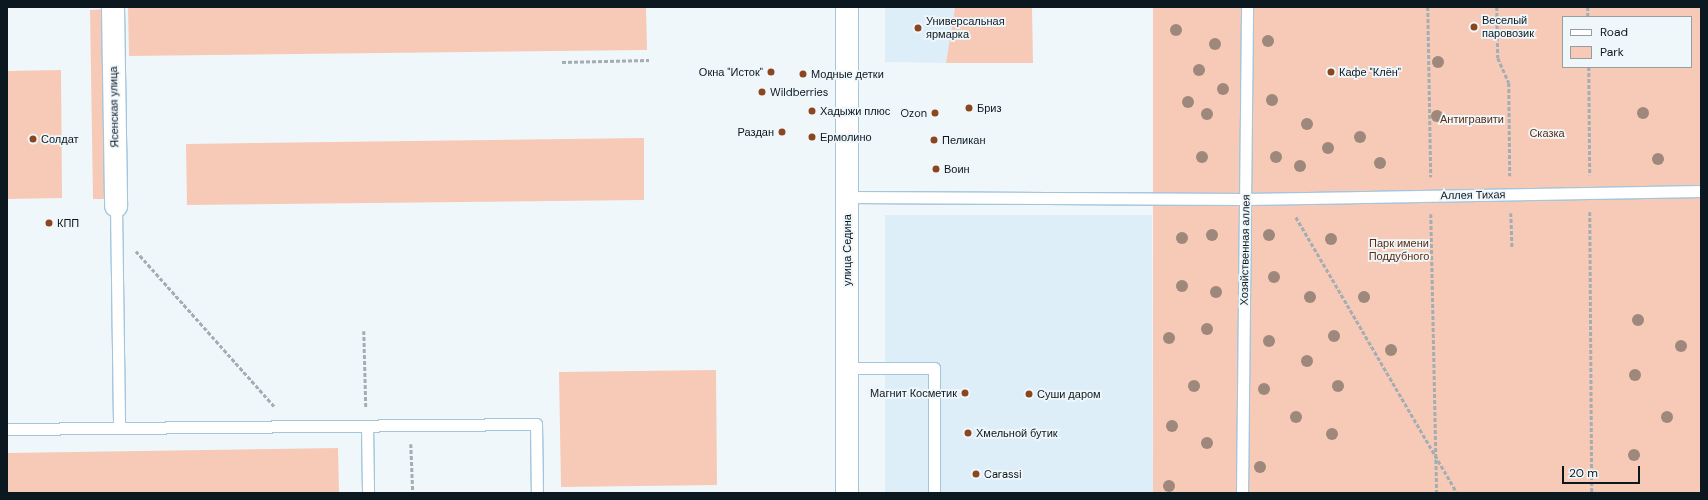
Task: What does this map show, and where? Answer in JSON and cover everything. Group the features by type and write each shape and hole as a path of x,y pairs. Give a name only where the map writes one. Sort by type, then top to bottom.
{"street":[{"name":"Ясенская улица","path":"113,7 116,206"},
{"name":"улица Седина","path":"847,7 847,493"}],"lane":[{"name":"Хозяйственная аллея","path":"1242,493 1247,7"},
{"name":"Аллея Тихая","path":"847,197 1246,199 1701,192"},
{"path":"116,206 119,428"},
{"path":"847,368 934,368 934,493"},
{"path":"7,429 536,424 537,493"},
{"path":"367,426 368,493"}],"path":[{"path":"1428,7 1437,493"},
{"path":"1497,7 1498,58 1509,83 1512,248"},
{"path":"562,62 649,60"},
{"path":"1589,68 1592,493"},
{"path":"1285,198 1457,493"},
{"path":"116,229 293,427"},
{"path":"364,331 367,426"},
{"path":"411,426 413,493"}],"shaded area":[{"name":"Универсальная ярмарка","path":"885,7 955,7 946,63 885,62"},
{"path":"885,215 1152,215 1153,493 885,493"}],"green space":[{"path":"128,7 646,7 647,50 129,56"},
{"path":"955,7 1032,7 1033,63 946,63"},
{"name":"Парк имени Поддубного","path":"1153,7 1701,7 1701,493 1153,493"},
{"path":"105,9 108,199 93,199 90,10"},
{"path":"61,70 62,198 7,199 7,71"},
{"path":"644,138 644,200 187,205 186,144"},
{"path":"716,370 717,485 561,487 559,372"},
{"path":"338,448 339,493 7,493 7,453"}],"place":[{"name":"Веселый паровозик","path":"1474,27"},
{"name":"Универсальная ярмарка","path":"918,28"},
{"name":"Окна \"Исток\"","path":"771,72"},
{"name":"Кафе \"Клён\"","path":"1331,72"},
{"name":"Модные детки","path":"803,74"},
{"name":"Wildberries","path":"762,92"},
{"name":"Бриз","path":"969,108"},
{"name":"Хадыжи плюс","path":"812,111"},
{"name":"Ozon","path":"935,113"},
{"name":"Раздан","path":"782,132"},
{"name":"Ермолино","path":"812,137"},
{"name":"Солдат","path":"33,139"},
{"name":"Пеликан","path":"934,140"},
{"name":"Воин","path":"936,169"},
{"name":"КПП","path":"49,223"},
{"name":"Магнит Косметик","path":"965,393"},
{"name":"Суши даром","path":"1029,394"},
{"name":"Хмельной бутик","path":"968,433"},
{"name":"Carassi","path":"976,474"}],"park label":[{"name":"Антигравити","path":"1472,119"},
{"name":"Сказка","path":"1547,133"}]}
